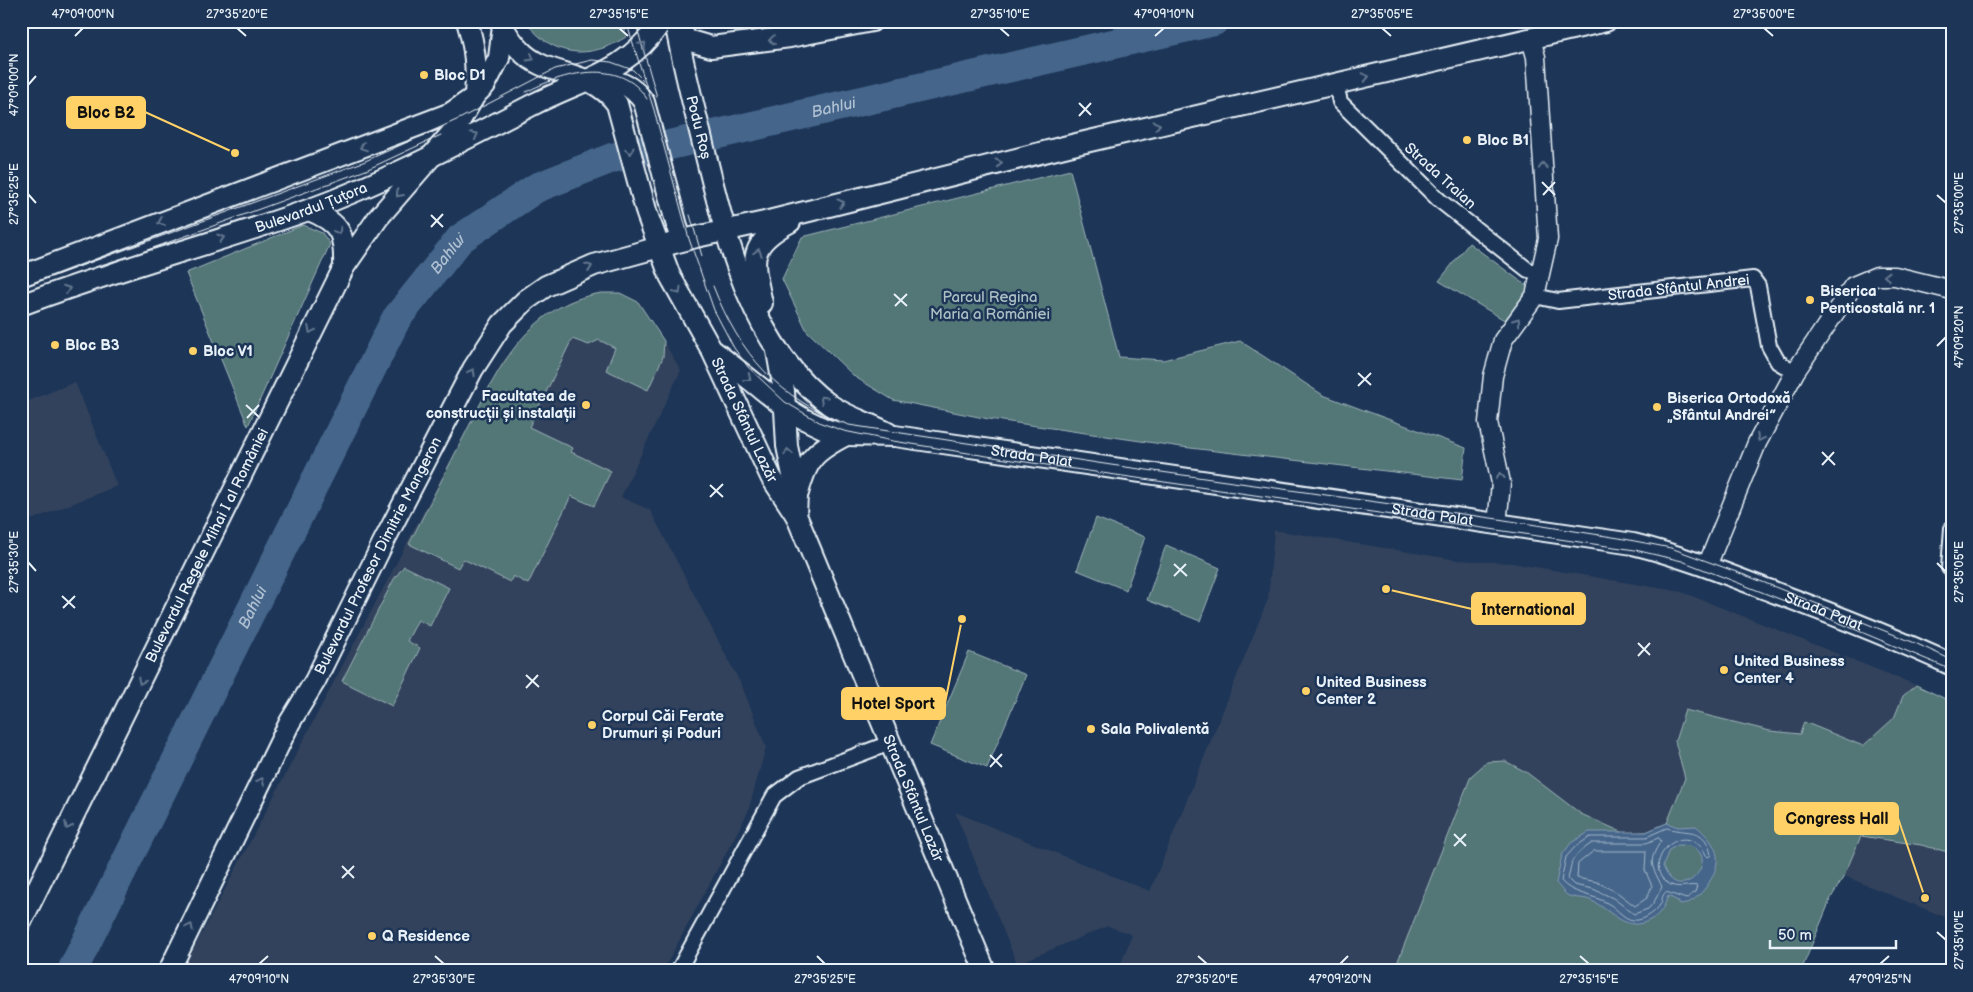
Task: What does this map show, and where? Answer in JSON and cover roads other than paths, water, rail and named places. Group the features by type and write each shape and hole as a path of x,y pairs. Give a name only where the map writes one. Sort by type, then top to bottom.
{"main road":[{"path":"467,21 477,64 475,96"},
{"path":"671,22 687,40 711,47 790,37 872,21"},
{"path":"812,210 1068,146 1336,84 1541,32 1571,25 1606,21"},
{"name":"Bulevardul Țuțora","path":"27,303 136,264 309,210 432,158 535,104 592,79 635,53 671,22"},
{"name":"Podu Roș","path":"671,22 688,81 715,196 726,231"},
{"path":"22,274 451,114 475,96 485,85 499,58 501,24"},
{"path":"501,24 520,51 532,59 592,79 615,80 628,86 639,95 644,102 681,241"},
{"path":"592,79 617,104 645,208 659,246"},
{"name":"Bulevardul Regele Mihai I al României","path":"21,922 344,267 378,218 432,158 455,129 475,96"},
{"path":"309,210 324,216 338,229 344,244 344,267"},
{"name":"Bulevardul Profesor Dimitrie Mangeron","path":"169,971 290,722 315,680 383,543 489,343 502,324 526,300 546,286 594,264 659,246 812,210"},
{"name":"Strada Sfântul Lazăr","path":"796,515 797,495 787,446 786,408 756,271 758,249 763,239 812,210"},
{"name":"Strada Palat","path":"726,231 757,313 772,342 805,382 829,404 844,414 894,436"},
{"name":"Strada Palat","path":"659,246 670,276 711,349 786,408 825,428 846,434 894,436 1633,544 1670,553 1707,566 1821,610 1952,665"},
{"name":"Strada Sfântul Lazăr","path":"711,349 771,477 796,515 985,971"},
{"path":"797,495 802,474 812,458 821,448 846,434"}],"street":[{"path":"1497,525 1501,483 1488,422 1493,376 1503,340 1535,296 1548,239 1536,57 1541,32"},
{"name":"Strada Traian","path":"1336,84 1340,102 1439,200 1528,270 1541,273"},
{"path":"22,274 27,303"},
{"path":"1707,566 1757,443 1795,372 1852,286 1877,276 1895,276 1952,290"},
{"name":"Strada Sfântul Andrei","path":"1535,296 1558,301 1753,279 1758,286 1769,346 1778,362 1795,372"},
{"path":"1949,568 1952,528"},
{"path":"678,971 774,796 798,777 890,743"}],"water":[{"path":"1667,823 1678,827 1696,826 1711,842 1717,857 1716,869 1704,890 1693,900 1680,905 1678,901 1668,896 1656,916 1642,923 1634,924 1620,920 1589,900 1569,896 1556,883 1562,855 1571,843 1589,832 1646,832","holes":["1678,845 1694,848 1701,855 1702,864 1697,874 1690,881 1681,883 1671,879 1663,866 1669,850"]}],"waterway":[{"name":"Bahlui","path":"72,971 396,319 460,239 536,188 612,158 1214,21"}],"tram line":[{"path":"626,21 654,110 689,239 714,310 734,348 748,367 785,402 821,423 844,431 893,441 1012,460 1635,550 1682,561 1818,614 1952,670"},
{"path":"635,21 657,97"},
{"path":"21,288 363,162 461,118 555,69 592,60 611,62 633,70 643,80"},
{"path":"526,92 556,79 590,72 607,73 622,77 636,86 647,99"},
{"path":"101,267 366,170 441,135"},
{"path":"690,215 702,256"},
{"path":"713,286 736,333 749,353 765,372 782,388 802,402 849,425 1111,465 1498,519 1671,548 1750,577 1915,643 1952,660"}],"place":[{"name":"Bloc D1","path":"424,75"},
{"name":"Bloc B1","path":"1467,140"},
{"name":"Bloc B2","path":"235,153"},
{"name":"Biserica Penticostală nr. 1","path":"1810,300"},
{"name":"Bloc B3","path":"55,345"},
{"name":"Bloc V1","path":"193,351"},
{"name":"Facultatea de construcții și instalații","path":"586,405"},
{"name":"Biserica Ortodoxă „Sfântul Andrei”","path":"1657,407"},
{"name":"International","path":"1386,589"},
{"name":"Hotel Sport","path":"962,619"},
{"name":"United Business Center 4","path":"1724,670"},
{"name":"United Business Center 2","path":"1306,691"},
{"name":"Corpul Căi Ferate Drumuri și Poduri","path":"592,725"},
{"name":"Sala Polivalentă","path":"1091,729"},
{"name":"Congress Hall","path":"1925,898"},
{"name":"Q Residence","path":"372,936"}],"park label":[{"name":"Parcul Regina Maria a României","path":"990,306"}]}
